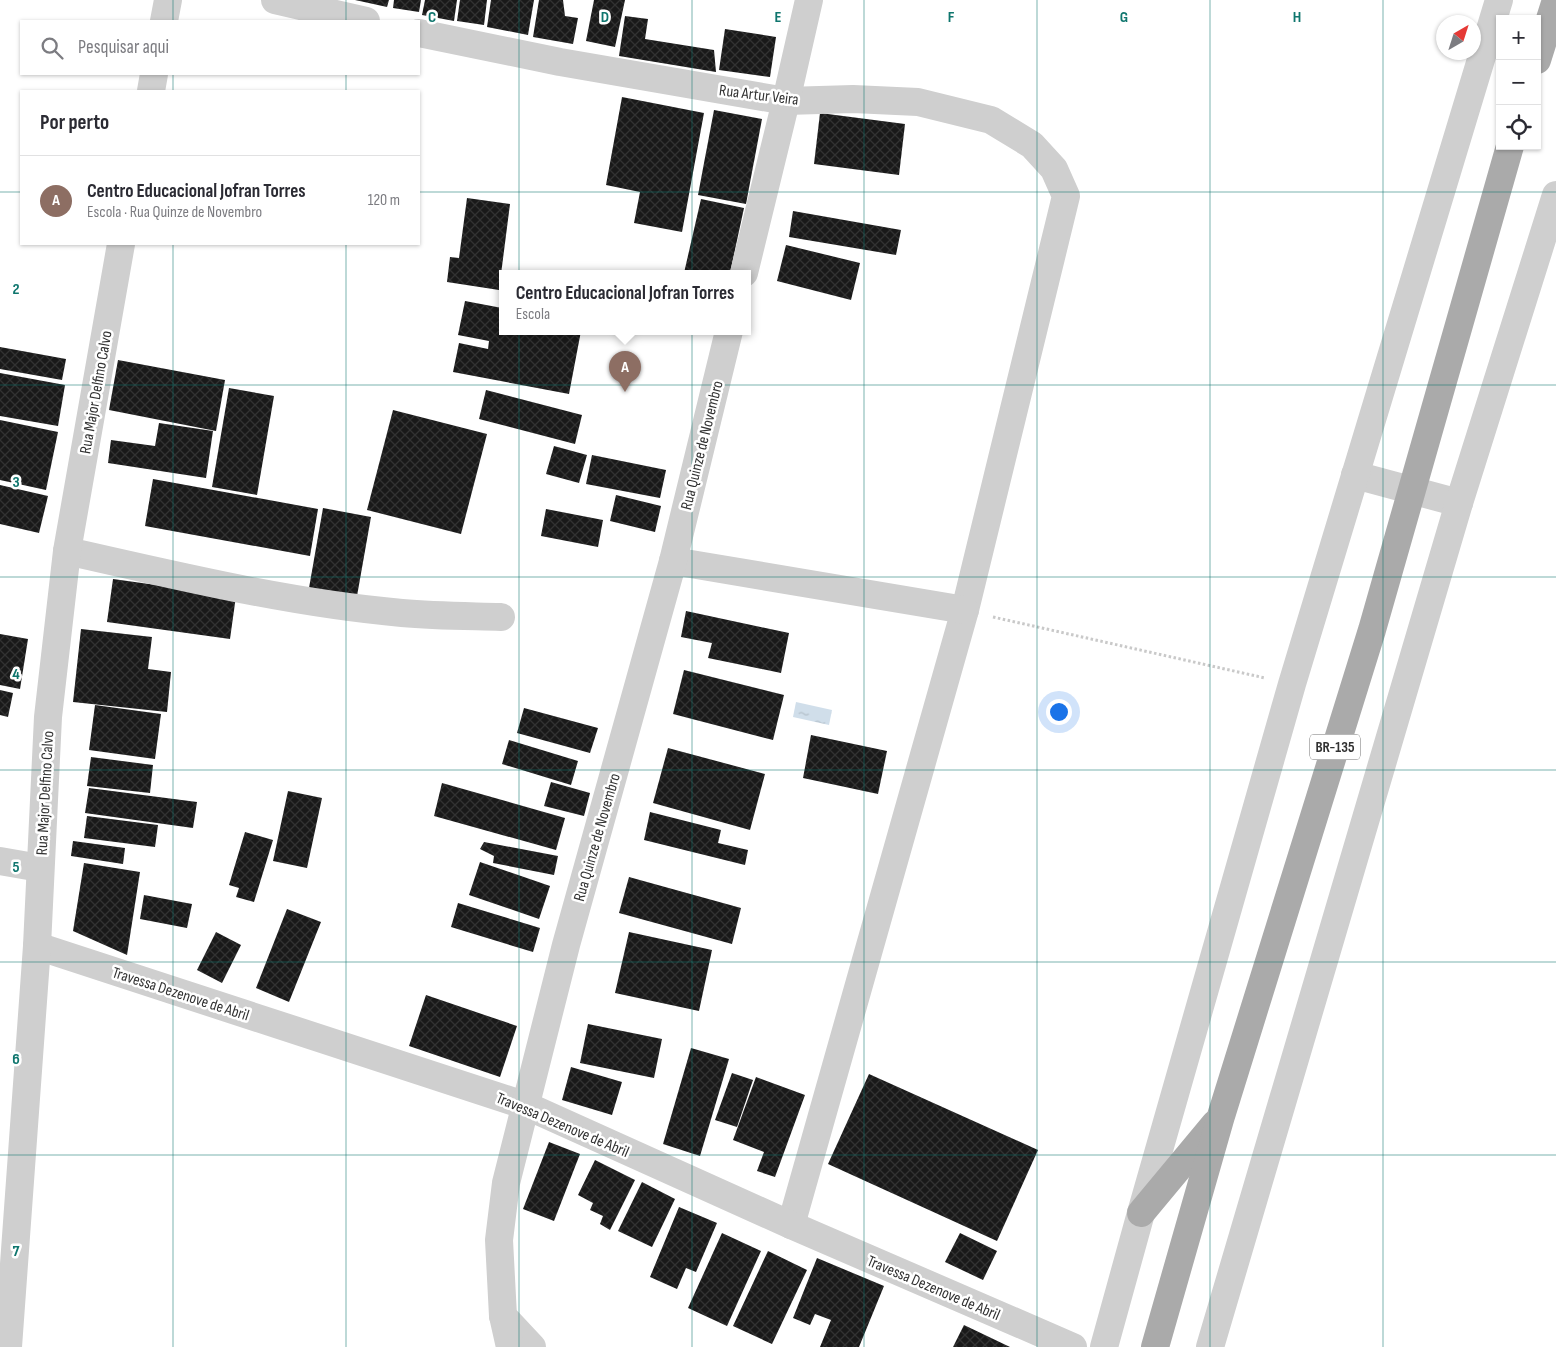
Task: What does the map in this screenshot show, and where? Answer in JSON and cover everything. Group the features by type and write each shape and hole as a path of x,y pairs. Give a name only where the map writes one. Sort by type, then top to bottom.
{"main road":[{"path":"1541,47 1556,0"},
{"name":"BR-135","path":"1155,1347 1221,1116 1372,630 1509,150"},
{"path":"1141,1213 1221,1116"}],"street":[{"path":"164,20 168,0"},
{"path":"276,0 362,20"},
{"path":"745,270 809,0"},
{"path":"1104,1347 1292,684 1499,0"},
{"name":"Rua Artur Veira","path":"420,33 560,62 786,101 853,99 918,102 991,120 1032,145 1054,169 1066,196 965,610"},
{"path":"150,90 154,75"},
{"path":"1210,1347 1459,503 1556,195"},
{"name":"Rua Major Delfino Calvo","path":"8,1347 37,946 48,717 67,551 121,245"},
{"name":"Rua Quinze de Novembro","path":"510,1347 503,1316 499,1240 506,1183 527,1106 566,945 673,561 729,335"},
{"path":"1355,475 1459,503"},
{"path":"67,551 230,587 331,604 403,614 501,617"},
{"path":"673,561 965,610 791,1225"},
{"path":"0,861 40,868"},
{"name":"Travessa Dezenove de Abril","path":"37,946 527,1106 791,1225 1073,1347"},
{"path":"503,1316 532,1347"}],"path":[{"path":"965,610 1292,684"}],"water":[{"path":"796,702 832,710 829,725 793,717"}],"building":[{"path":"355,0 389,0 387,7"},
{"path":"394,0 421,0 419,12 393,8"},
{"path":"425,0 457,0 454,21 422,15"},
{"path":"460,0 487,0 484,25 457,21"},
{"path":"491,0 534,0 528,35 487,27"},
{"path":"539,0 563,0 565,16 578,18 573,44 533,37"},
{"path":"594,0 625,0 615,47 586,41"},
{"path":"625,16 648,19 645,39 714,50 716,72 619,56"},
{"path":"725,29 776,37 770,77 719,70"},
{"path":"622,97 704,113 682,232 634,223 640,192 606,185"},
{"path":"714,110 762,119 746,204 698,195"},
{"path":"820,113 905,124 899,175 814,164"},
{"path":"467,198 510,204 502,270 499,270 499,290 447,282 450,257 459,258"},
{"path":"701,199 744,208 731,270 685,270"},
{"path":"793,211 901,230 896,255 789,237"},
{"path":"786,245 860,263 851,300 777,281"},
{"path":"465,301 499,307 499,335 580,335 569,394 453,372 459,343 488,349 489,341 458,335"},
{"path":"0,347 66,359 62,380 0,369"},
{"path":"118,360 225,380 216,431 109,410"},
{"path":"0,373 65,385 58,426 0,416"},
{"path":"229,388 274,396 257,495 212,487"},
{"path":"486,390 582,415 575,444 479,419"},
{"path":"393,410 487,434 461,534 367,510"},
{"path":"0,420 58,432 46,490 0,480"},
{"path":"159,423 213,431 206,478 108,463 111,440 155,446"},
{"path":"554,446 587,455 579,483 546,474"},
{"path":"592,455 666,470 660,498 586,484"},
{"path":"153,479 318,509 310,556 145,526"},
{"path":"0,485 48,496 39,533 0,524"},
{"path":"616,495 661,506 655,532 610,521"},
{"path":"323,508 371,517 357,596 309,588"},
{"path":"546,509 603,520 598,547 541,536"},
{"path":"113,579 236,596 230,639 107,622"},
{"path":"686,611 789,633 781,673 708,658 712,643 681,637"},
{"path":"81,629 152,637 148,669 171,672 167,712 73,702"},
{"path":"0,634 28,639 20,689 0,685"},
{"path":"684,670 784,695 773,740 673,714"},
{"path":"0,690 13,693 8,717 0,715"},
{"path":"95,705 161,714 155,759 89,750"},
{"path":"524,708 598,728 590,753 517,733"},
{"path":"811,735 887,751 878,794 803,778"},
{"path":"509,740 578,761 571,785 502,764"},
{"path":"668,748 765,774 750,830 653,803"},
{"path":"91,757 153,765 150,793 87,786"},
{"path":"551,782 590,793 584,816 544,806"},
{"path":"442,783 565,818 556,850 434,816"},
{"path":"89,788 197,802 193,828 85,813"},
{"path":"288,791 322,798 307,868 273,861"},
{"path":"650,812 721,830 718,843 748,850 745,865 644,840"},
{"path":"87,816 158,825 155,847 84,838"},
{"path":"245,832 273,840 254,902 236,897 239,888 229,885"},
{"path":"73,841 125,848 123,864 71,856"},
{"path":"484,842 558,856 554,875 493,863 494,856 480,849"},
{"path":"480,862 550,886 539,919 469,895"},
{"path":"84,863 140,872 127,955 73,931"},
{"path":"629,877 741,908 732,944 619,913"},
{"path":"144,895 192,904 187,928 140,919"},
{"path":"458,903 540,928 533,952 451,927"},
{"path":"287,909 321,922 289,1002 256,988"},
{"path":"216,932 241,945 222,983 197,970"},
{"path":"629,932 712,950 699,1011 615,993"},
{"path":"426,995 517,1026 500,1077 409,1046"},
{"path":"588,1024 662,1039 654,1078 580,1063"},
{"path":"691,1048 729,1059 700,1156 663,1144"},
{"path":"571,1067 622,1082 612,1115 562,1100"},
{"path":"732,1073 753,1080 737,1127 715,1120"},
{"path":"869,1074 1038,1150 997,1241 828,1164"},
{"path":"756,1077 805,1095 775,1177 757,1171 764,1152 733,1140"},
{"path":"549,1142 580,1154 554,1221 523,1209"},
{"path":"595,1160 635,1180 610,1230 600,1224 603,1216 590,1210 593,1203 578,1195"},
{"path":"642,1182 675,1199 652,1247 618,1231"},
{"path":"679,1207 717,1223 696,1272 686,1268 677,1289 650,1277"},
{"path":"722,1233 761,1251 727,1326 688,1308"},
{"path":"960,1233 997,1251 983,1280 945,1262"},
{"path":"768,1251 807,1270 772,1344 733,1326"},
{"path":"817,1258 884,1286 859,1347 820,1347 831,1320 815,1314 810,1325 793,1318"},
{"path":"964,1325 1010,1347 953,1347"}],"place":[{"name":"Centro Educacional Jofran Torres","path":"625,392"}]}
